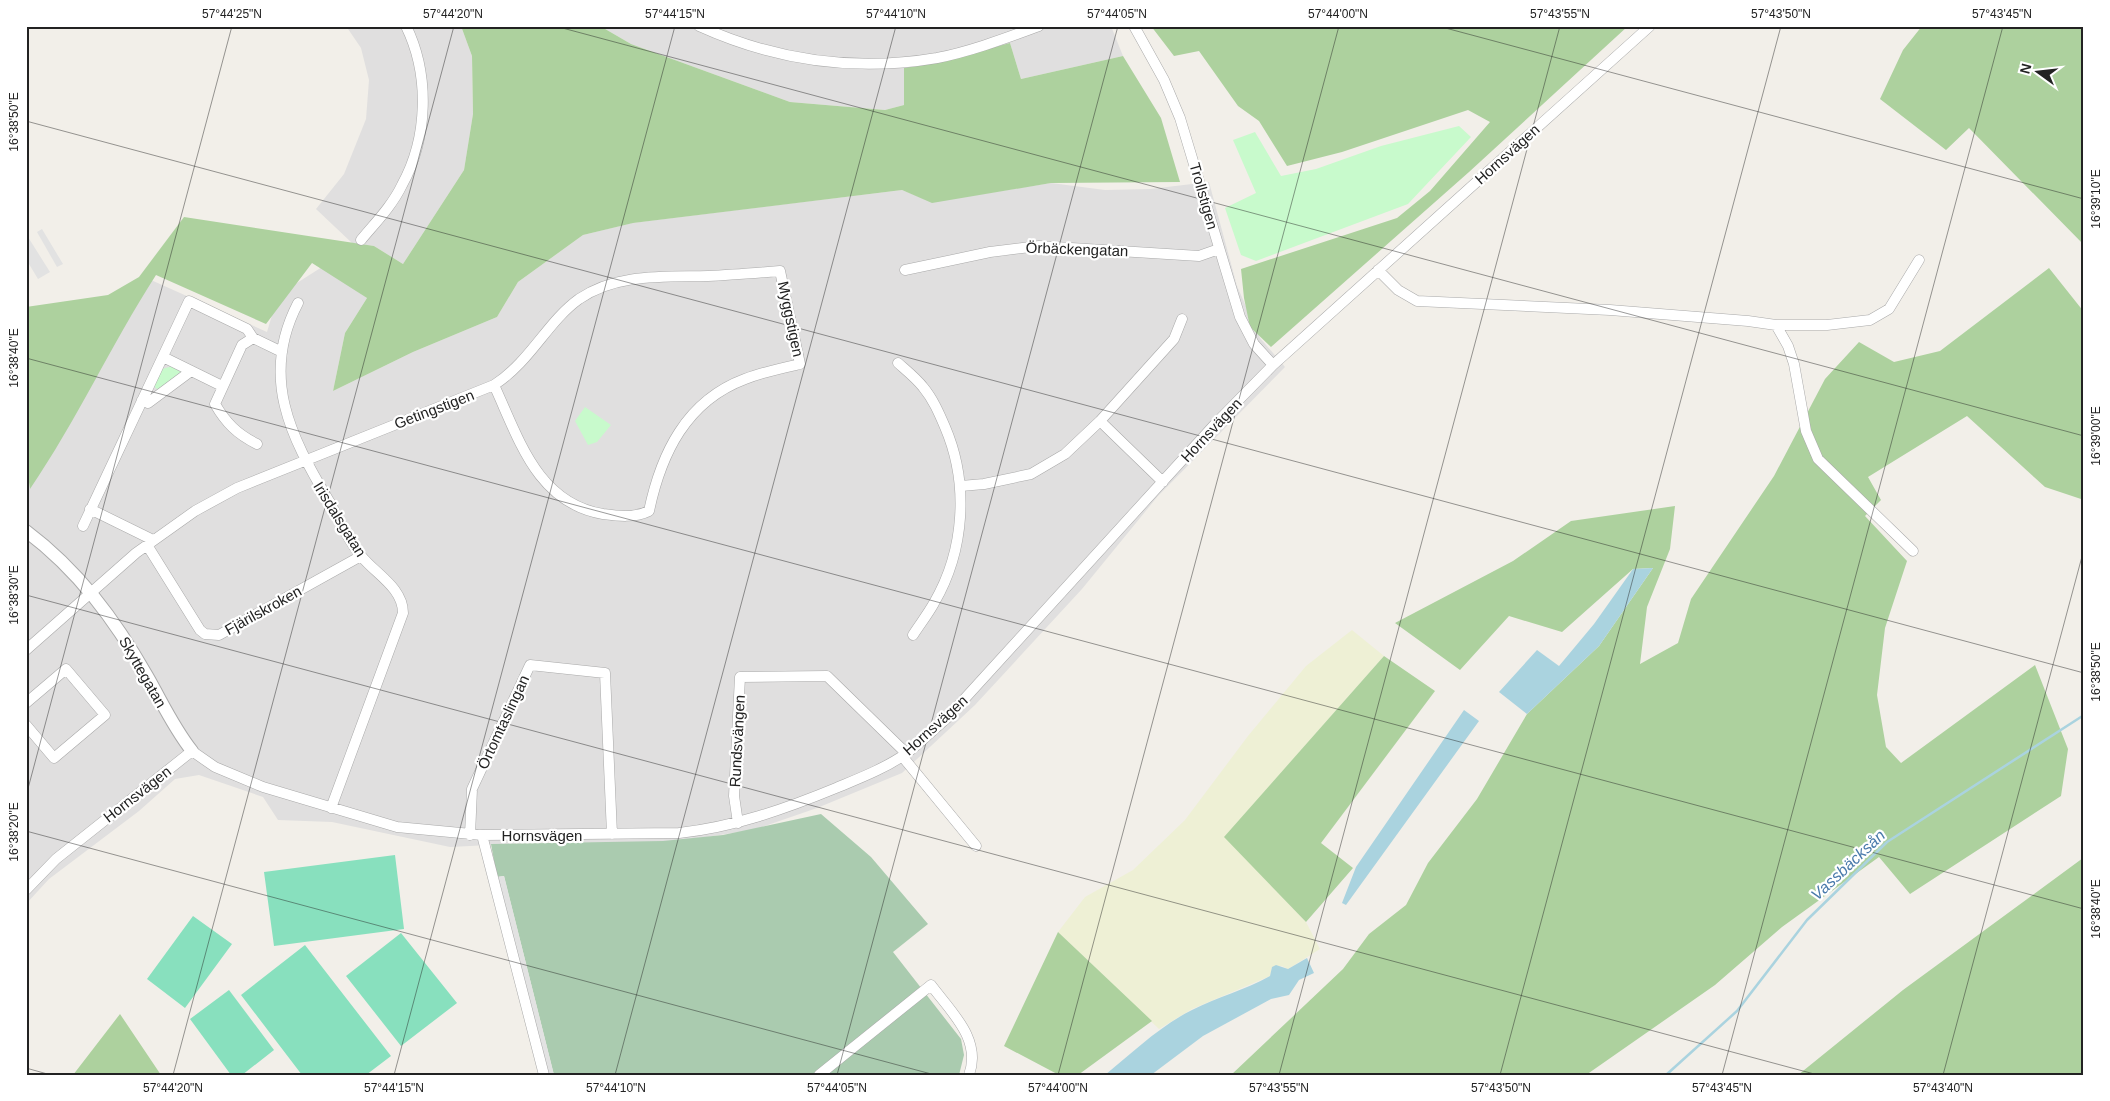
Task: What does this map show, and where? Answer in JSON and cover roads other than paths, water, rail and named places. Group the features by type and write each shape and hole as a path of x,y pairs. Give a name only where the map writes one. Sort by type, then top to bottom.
{"street":[{"path":"361,240 386,210 402,186 418,142 423,101 421,79 417,57 406,26"},
{"path":"698,26 722,37 799,59 851,64 909,62 938,58 1040,26"},
{"name":"Trollstigen","path":"1134,26 1164,80 1180,118 1234,301 1254,344 1273,365"},
{"name":"Hornsvägen","path":"26,890 56,859 192,751 215,767 263,786 331,808 397,827 470,835 679,834 709,830 738,823 804,801 851,782 904,755 947,718 1273,365 1650,26"},
{"name":"Örbäckengatan","path":"905,270 990,252 1031,247 1091,248 1199,256 1219,249"},
{"path":"1378,270 1398,290 1418,301 1610,310 1776,325 1827,325 1862,321 1880,316 1895,302 1919,260"},
{"name":"Getingstigen","path":"93,593 150,543 195,511 237,488 494,385 517,368 564,313 580,299 612,283 647,277 735,275 780,271"},
{"name":"Myggstigen","path":"494,385 526,455 548,488 562,498 594,512 611,515 642,514 649,511 661,464 672,443 697,410 710,397 745,379 800,364 780,271"},
{"path":"83,526 189,301 247,329 253,338 280,351"},
{"name":"Irisdalsgatan","path":"298,303 288,324 280,351 281,393 293,433 305,462 361,556 400,596 403,613 331,808"},
{"path":"961,486 984,484 1031,474 1066,454 1100,421 1174,339 1182,319"},
{"path":"1776,325 1791,355 1806,431 1818,459 1913,551"},
{"path":"253,338 242,345 215,404 224,418 240,436 256,444"},
{"path":"163,356 222,386"},
{"path":"898,363 923,387 933,401 951,442 961,486 958,535 951,562 934,604 913,635"},
{"path":"142,400 148,403 191,371"},
{"path":"1100,421 1163,482"},
{"path":"90,508 150,543"},
{"name":"Skyttegatan","path":"26,531 59,557 93,593 125,639 170,721 192,751"},
{"name":"Fjärilskroken","path":"150,543 200,630 212,635 219,635 361,556"},
{"path":"26,650 93,593"},
{"name":"Örtomtaslingan","path":"470,835 472,789 530,665 604,673 612,834"},
{"path":"26,703 66,669 105,715 54,758 26,725"},
{"name":"Rundsvängen","path":"738,823 734,796 740,677 828,676 904,755"},
{"path":"904,755 976,846"},
{"path":"482,835 544,1075"},
{"path":"819,1075 931,985 971,1042 973,1060 969,1075"}],"water":[{"path":"1653,568 1599,646 1527,714 1499,692 1537,650 1559,666 1594,624 1633,569"},
{"path":"1464,710 1479,721 1346,905 1342,903 1356,867"},
{"path":"1307,958 1314,973 1299,980 1289,995 1271,999 1203,1036 1151,1075 1105,1075 1147,1040 1180,1016 1270,976 1272,967 1276,965 1288,969"}],"waterway":[{"name":"Vassbäcksån","path":"1666,1075 1737,1011 1807,920 1887,842 2084,715"}]}
